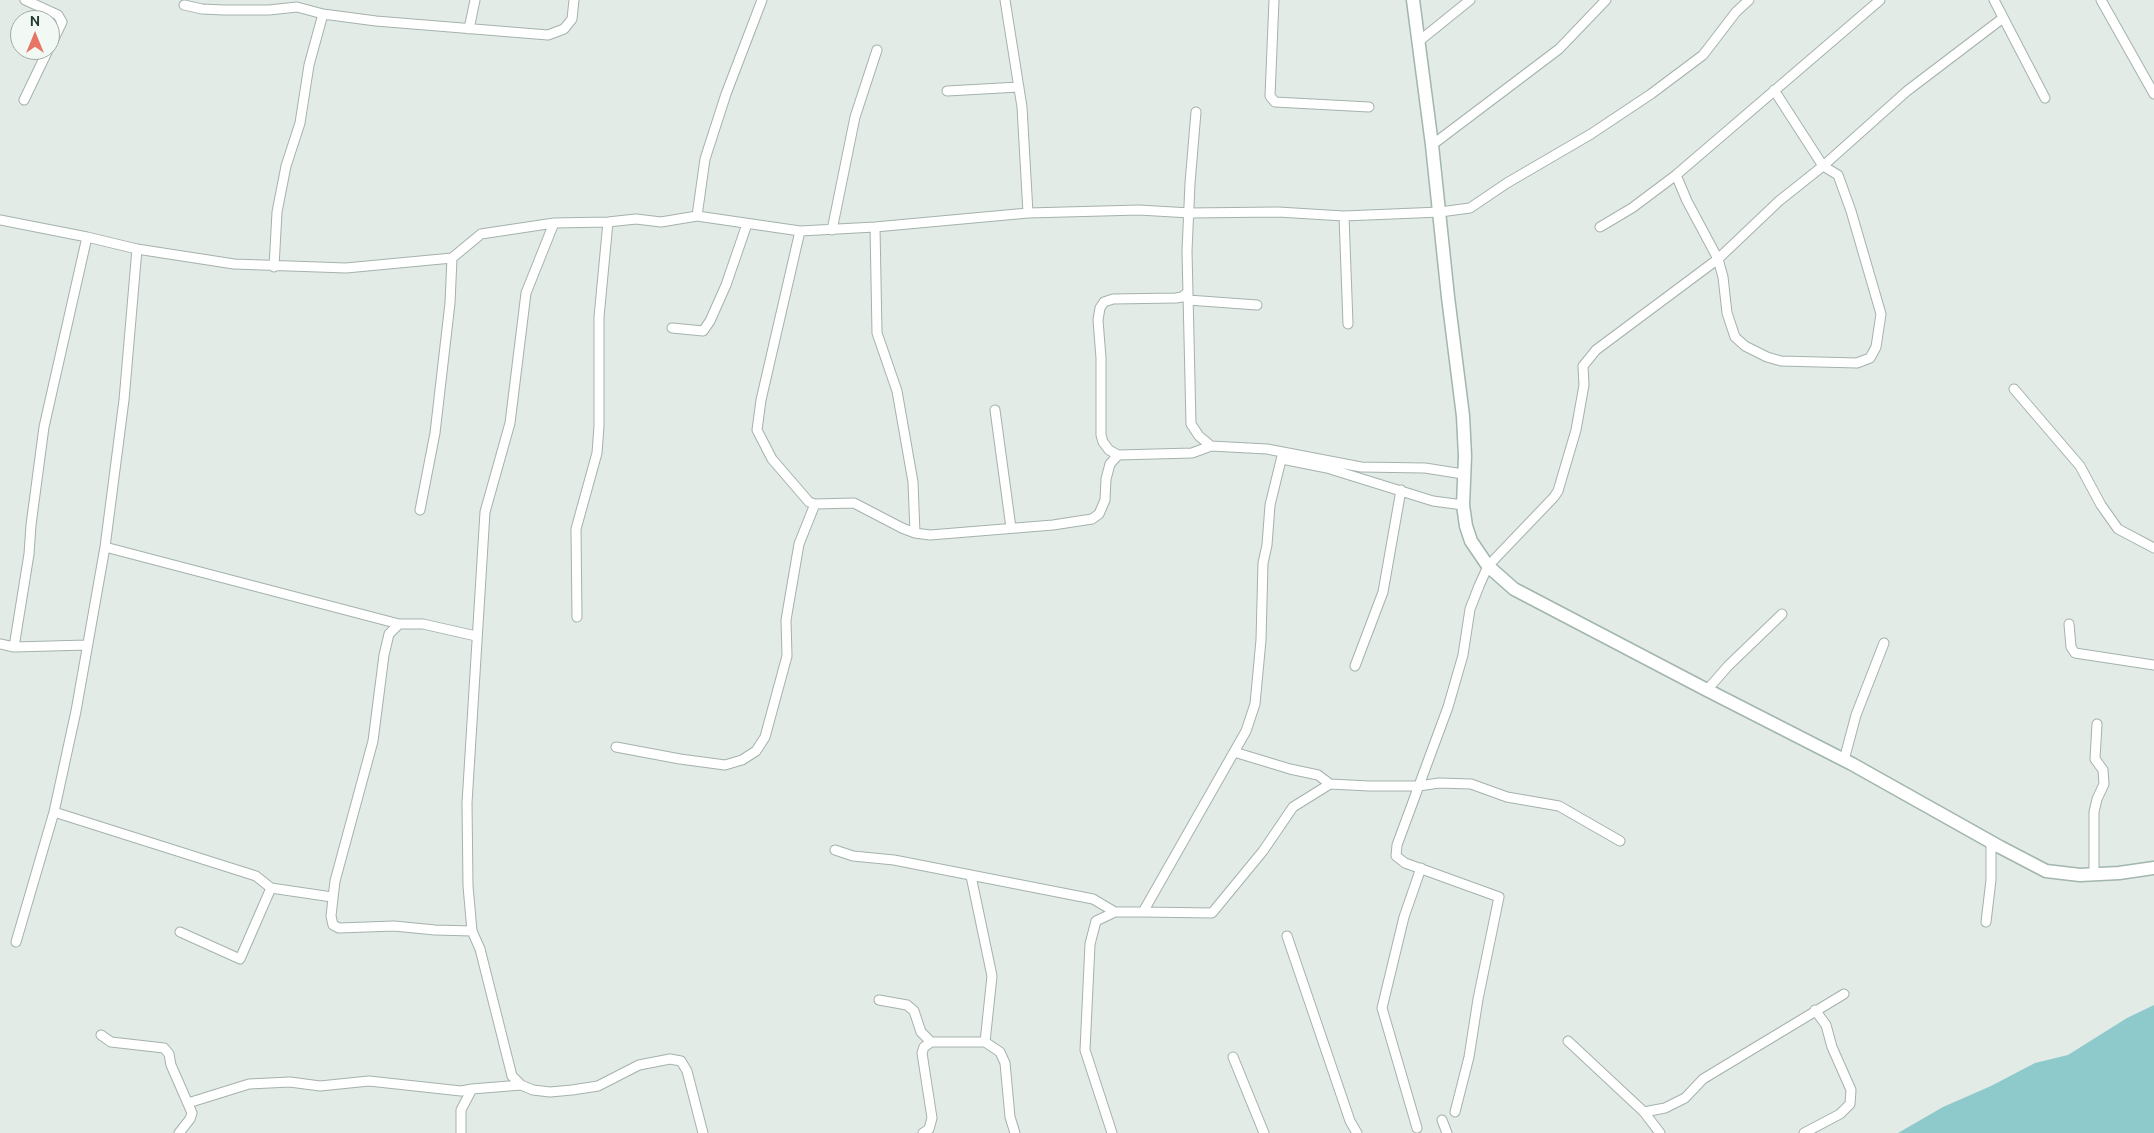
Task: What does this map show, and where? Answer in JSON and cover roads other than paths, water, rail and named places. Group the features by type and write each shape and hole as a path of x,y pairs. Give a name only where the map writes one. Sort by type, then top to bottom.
{"street":[{"path":"24,0 47,10"},
{"path":"469,29 475,0"},
{"path":"184,4 202,9 224,10 297,8 323,14 548,35 564,30 572,19 574,0"},
{"path":"697,216 705,159 726,94 762,0"},
{"path":"1005,0 1022,107 1028,213"},
{"path":"1274,0 1270,96 1275,102 1369,107"},
{"path":"1412,0 1432,145 1463,416 1465,456 1463,505 1466,526 1471,541 1488,566 1514,589 1844,760 2046,871 2080,875 2119,873 2154,868"},
{"path":"1418,42 1470,0"},
{"path":"1432,145 1559,49 1606,0"},
{"path":"0,220 138,249 234,264 274,267 346,268 452,258 481,234 554,223 608,222 636,219 661,222 697,216 800,231 875,227 1028,213 1139,210 1190,213 1278,212 1344,216 1440,212 1470,208 1591,134 1651,94 1703,55 1736,12 1749,0"},
{"path":"1600,227 1632,208 1676,175 1880,0"},
{"path":"1994,0 2045,98"},
{"path":"2101,0 2154,94"},
{"path":"274,267 277,212 286,166 300,123 309,65 323,14"},
{"path":"1455,1112 1469,1057 1478,998 1499,897 1405,863 1396,856 1397,845 1448,707 1463,655 1470,608 1488,566 1558,491 1576,430 1584,385 1583,366 1596,350 1718,260 1779,201 1823,166 1907,91 2003,18"},
{"path":"832,230 855,117 877,50"},
{"path":"24,100 43,60"},
{"path":"946,90 1018,87"},
{"path":"1676,175 1687,201 1718,260 1724,277 1727,313 1735,337 1745,346 1766,357 1781,361 1857,363 1870,358 1876,347 1881,314 1851,211 1838,175 1823,166 1774,90"},
{"path":"1196,112 1186,250 1191,424 1199,436 1211,446"},
{"path":"1344,216 1348,324"},
{"path":"577,617 576,529 597,453 599,426 599,317 608,222"},
{"path":"521,1085 512,1076 480,949 472,931 468,886 467,803 485,512 510,423 526,293 554,223"},
{"path":"672,328 702,331 710,321 726,285 747,224"},
{"path":"875,227 877,333 898,400 913,482 915,533"},
{"path":"800,231 761,400 757,430 772,459 810,502 815,504 854,503 915,533 930,535 1053,526 1092,518 1099,514 1105,500 1106,479 1110,464 1118,455"},
{"path":"14,647 29,554 30,525 44,426 87,237"},
{"path":"16,942 54,812 76,711 105,547 124,400 138,249"},
{"path":"420,510 435,433 450,303 452,258"},
{"path":"1257,304 1188,296 1176,298 1113,299 1104,302 1100,308 1098,320 1101,358 1101,435 1103,442 1109,450 1118,455 1192,453 1211,446 1236,446 1361,467 1424,468 1463,474"},
{"path":"2014,389 2080,466 2101,505 2118,529 2154,548"},
{"path":"995,410 1011,528"},
{"path":"1283,455 1433,501 1463,505"},
{"path":"1143,912 1246,731 1255,704 1261,640 1263,564 1267,545 1270,504 1277,470 1283,455"},
{"path":"1355,666 1384,592 1401,490"},
{"path":"616,747 725,765 742,760 756,751 765,737 787,656 786,620 799,544 815,504"},
{"path":"105,547 399,624 423,624 476,636"},
{"path":"1707,690 1728,666 1782,614"},
{"path":"399,624 389,634 384,655 373,741 335,881 331,916 333,925 339,928 394,926 472,931"},
{"path":"2069,624 2071,647 2075,654 2154,665"},
{"path":"1844,760 1856,715 1884,643"},
{"path":"0,644 14,647 87,645"},
{"path":"2094,873 2094,812 2097,799 2104,784 2103,770 2095,759 2097,724"},
{"path":"1234,752 1290,769 1318,775 1330,784"},
{"path":"1112,1133 1085,1050 1090,944 1096,921 1115,912 1212,913 1263,851 1293,807 1330,784 1419,786 1439,783 1471,784 1507,798 1560,806 1620,841"},
{"path":"54,812 256,876 271,888 332,897"},
{"path":"1986,922 1991,880 1991,842"},
{"path":"835,850 853,856 894,860 1093,900 1115,912"},
{"path":"1417,1128 1382,1008 1404,917 1420,868"},
{"path":"970,876 992,976 985,1042"},
{"path":"180,932 240,959 271,888"},
{"path":"1287,936 1350,1121 1357,1133"},
{"path":"1644,1112 1664,1108 1685,1098 1703,1079 1844,994"},
{"path":"879,1000 907,1005 914,1012 921,1032 931,1042"},
{"path":"1804,1133 1840,1114 1850,1104 1851,1090 1832,1047 1826,1025 1815,1010"},
{"path":"101,1035 111,1042 164,1048 192,1114 179,1133"},
{"path":"1568,1040 1644,1112 1660,1133"},
{"path":"923,1133 932,1124 922,1053 924,1047 931,1042 985,1042 1000,1052 1005,1063 1010,1117 1015,1133"},
{"path":"1233,1057 1264,1133"},
{"path":"188,1103 249,1084 290,1082 320,1086 369,1082 461,1091 521,1085 542,1091 572,1090 598,1086 640,1065 670,1060 681,1062 688,1070 703,1133"},
{"path":"461,1133 461,1110 472,1089"},
{"path":"1442,1120 1447,1133"}],"water":[{"path":"2154,1005 2154,1133 1898,1133 1943,1107 1991,1086 2035,1063 2068,1055 2127,1018"}]}
